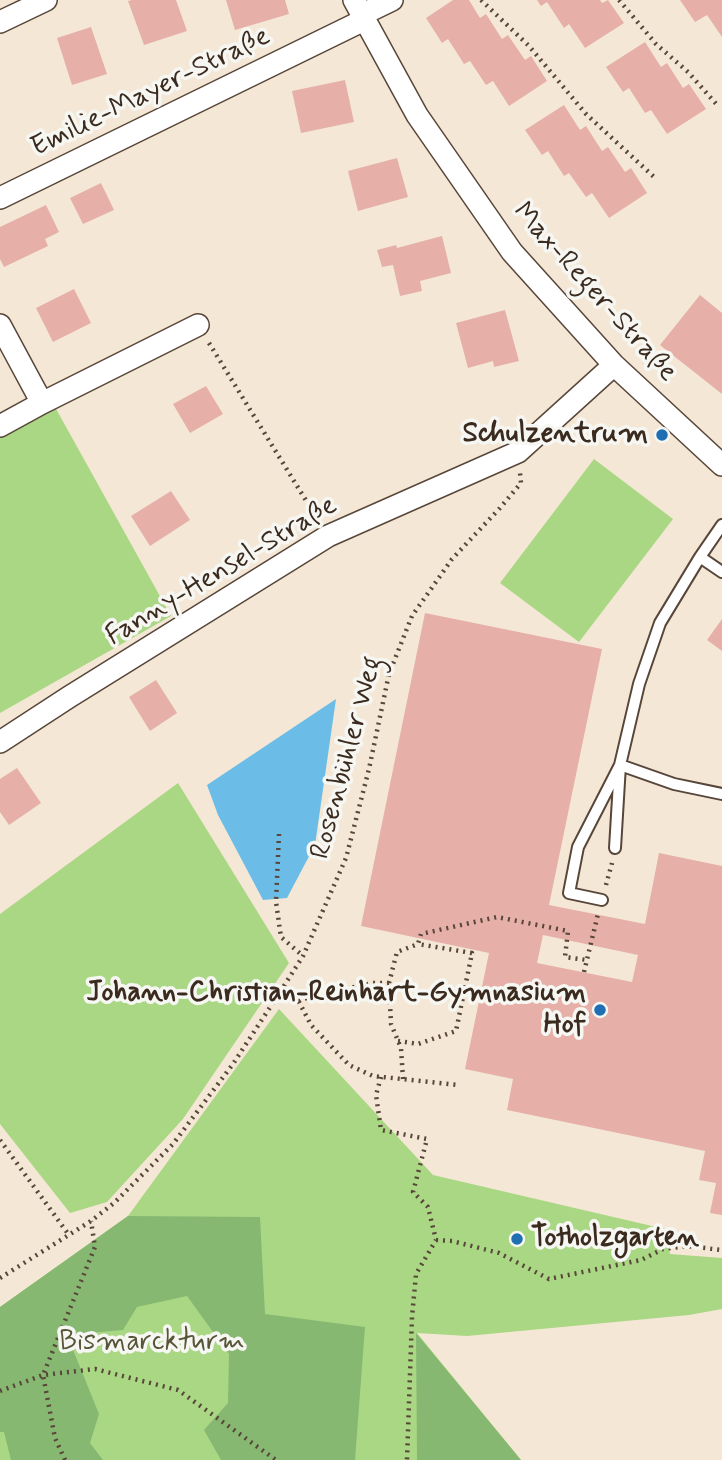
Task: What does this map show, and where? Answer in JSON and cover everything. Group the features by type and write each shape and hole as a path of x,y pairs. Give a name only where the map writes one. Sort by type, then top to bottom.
{"street":[{"path":"0,22 46,0"},
{"name":"Emilie-Mayer-Straße","path":"2,197 360,12 392,0"},
{"name":"Max-Reger-Straße","path":"360,12 417,115 512,252 614,365 722,465"},
{"path":"0,325 42,403"},
{"path":"0,426 198,325"},
{"name":"Fanny-Hensel-Straße","path":"0,742 328,536 518,452 614,365"}],"lane":[{"path":"615,848 620,765 639,684 660,623 722,525"},
{"path":"700,557 722,572"},
{"path":"620,765 674,784 722,794"},
{"path":"602,900 569,893 579,847 620,765"}],"path":[{"path":"481,0 529,46 586,114 654,177"},
{"path":"619,0 656,44 688,72 719,107"},
{"path":"198,325 328,536"},
{"name":"Rosenbühler Weg","path":"0,1278 92,1221 114,1203 173,1144 233,1064 303,956 346,858 369,769 389,674 412,616 452,559 521,483 518,452"},
{"path":"279,834 276,902 281,937 303,956"},
{"path":"418,944 421,934 497,916 568,931 565,957 587,960"},
{"path":"398,1041 418,1044 456,1031 472,953 418,944 397,952 389,984 391,1024 398,1041 401,1048 403,1079"},
{"path":"584,972 590,945"},
{"path":"298,1000 372,983 389,984"},
{"path":"282,989 298,1000 311,1025 349,1065 373,1076 458,1085"},
{"path":"381,1077 376,1095 382,1130 427,1139 413,1192 428,1207 436,1240 416,1274 407,1460"},
{"path":"0,1140 69,1235"},
{"path":"65,1460 55,1438 43,1376 95,1247 92,1221"},
{"path":"436,1240 452,1241 499,1253 549,1279 640,1260 663,1249 687,1245 722,1250"},
{"path":"0,1391 43,1376 95,1369 178,1390 276,1460"}],"green space":[{"path":"55,407 171,616 0,713 0,437"},
{"path":"594,459 673,519 579,642 500,583"},
{"path":"178,783 289,963 183,1119 107,1202 70,1213 0,1124 0,914"},
{"path":"279,1009 433,1175 665,1229 670,1254 722,1258 722,1309 689,1315 467,1336 417,1333 521,1460 0,1460 0,1307 128,1216"},
{"name":"Bismarckturm","path":"128,1216 260,1217 265,1314 365,1327 355,1460 221,1460 204,1430 228,1403 229,1354 187,1296 137,1307 123,1330 67,1335 99,1414 90,1443 103,1460 11,1460 4,1432 0,1432 0,1307"},
{"path":"416,1333 521,1460 417,1460"}],"water":[{"path":"336,699 315,845 287,898 263,900 218,815 207,785"}],"building":[{"path":"176,0 187,31 144,45 128,1"},
{"path":"226,0 285,0 289,14 235,30"},
{"path":"453,0 469,0 480,18 486,14 502,39 508,35 525,60 531,56 547,81 509,106 493,81 486,85 470,61 464,64 448,39 442,43 426,18"},
{"path":"537,0 600,0 602,3 608,0 624,23 585,48 569,24 564,28 547,2 541,6"},
{"path":"680,0 722,0 722,37 707,15 695,22"},
{"path":"91,27 107,74 72,85 57,38"},
{"path":"645,42 661,67 667,63 683,88 689,84 706,109 667,134 651,110 645,113 629,88 623,92 606,67"},
{"path":"345,80 354,122 301,133 292,91"},
{"path":"564,105 580,130 586,126 602,151 608,147 625,172 631,168 647,193 609,218 592,193 586,197 569,173 564,176 548,151 542,155 525,130"},
{"path":"397,158 408,197 358,211 348,171"},
{"path":"101,183 114,210 83,224 70,198"},
{"path":"46,205 59,232 45,239 48,246 4,267 0,259 0,227"},
{"path":"442,236 451,273 420,281 422,291 400,296 393,265 382,267 377,250 396,245 397,248"},
{"path":"74,289 91,323 53,342 36,308"},
{"path":"700,295 722,313 722,394 660,345"},
{"path":"505,310 519,361 494,367 493,361 468,368 456,323"},
{"path":"206,386 223,414 190,433 173,404"},
{"path":"171,491 190,520 150,546 131,516"},
{"path":"425,613 602,649 549,905 645,924 659,853 722,866 722,1215 710,1213 716,1183 699,1180 705,1151 507,1110 513,1079 465,1069 489,953 361,926","holes":["543,935 638,955 632,982 537,963"]},
{"path":"722,619 722,651 707,640"},
{"path":"156,680 177,713 150,731 129,697"},
{"path":"17,768 41,803 9,825 0,812 0,779"}],"place":[{"name":"Schulzentrum","path":"662,435"},
{"name":"Johann-Christian-Reinhart-Gymnasium Hof","path":"600,1010"},
{"name":"Totholzgarten","path":"517,1239"}]}
